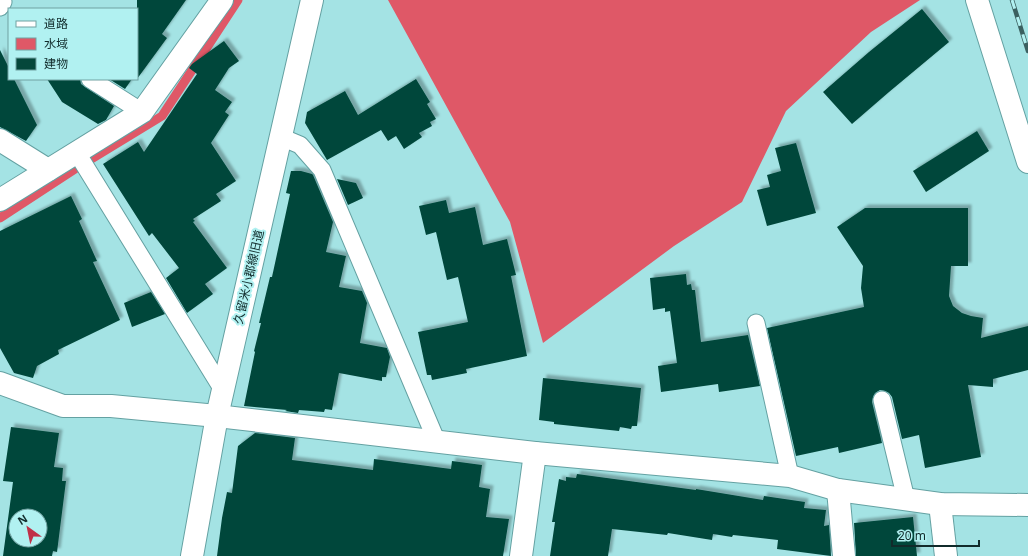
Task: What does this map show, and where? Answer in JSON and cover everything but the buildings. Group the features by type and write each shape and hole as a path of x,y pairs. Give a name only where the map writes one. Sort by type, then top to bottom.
{"street":[{"path":"0,200 142,112 222,0"},
{"name":"久留米小郡線旧道","path":"192,556 217,416 312,0"},
{"path":"977,0 1028,162"},
{"path":"0,140 48,170"},
{"path":"0,383 63,406 111,406 217,416 535,453 790,476 838,490 940,504 1028,504"},
{"path":"521,556 535,453"},
{"path":"838,490 844,556"},
{"path":"940,504 946,556"}],"lane":[{"path":"92,80 142,112"},
{"path":"281,137 300,145 322,170 437,442"},
{"path":"77,153 223,390"},
{"path":"756,323 790,476"},
{"path":"882,400 906,499"}],"water":[{"path":"388,0 920,0 871,32 786,111 742,202 674,246 543,343 510,222"}],"waterway":[{"path":"0,218 75,169 162,116 238,0"}],"railway":[{"path":"1012,0 1028,51"}]}
